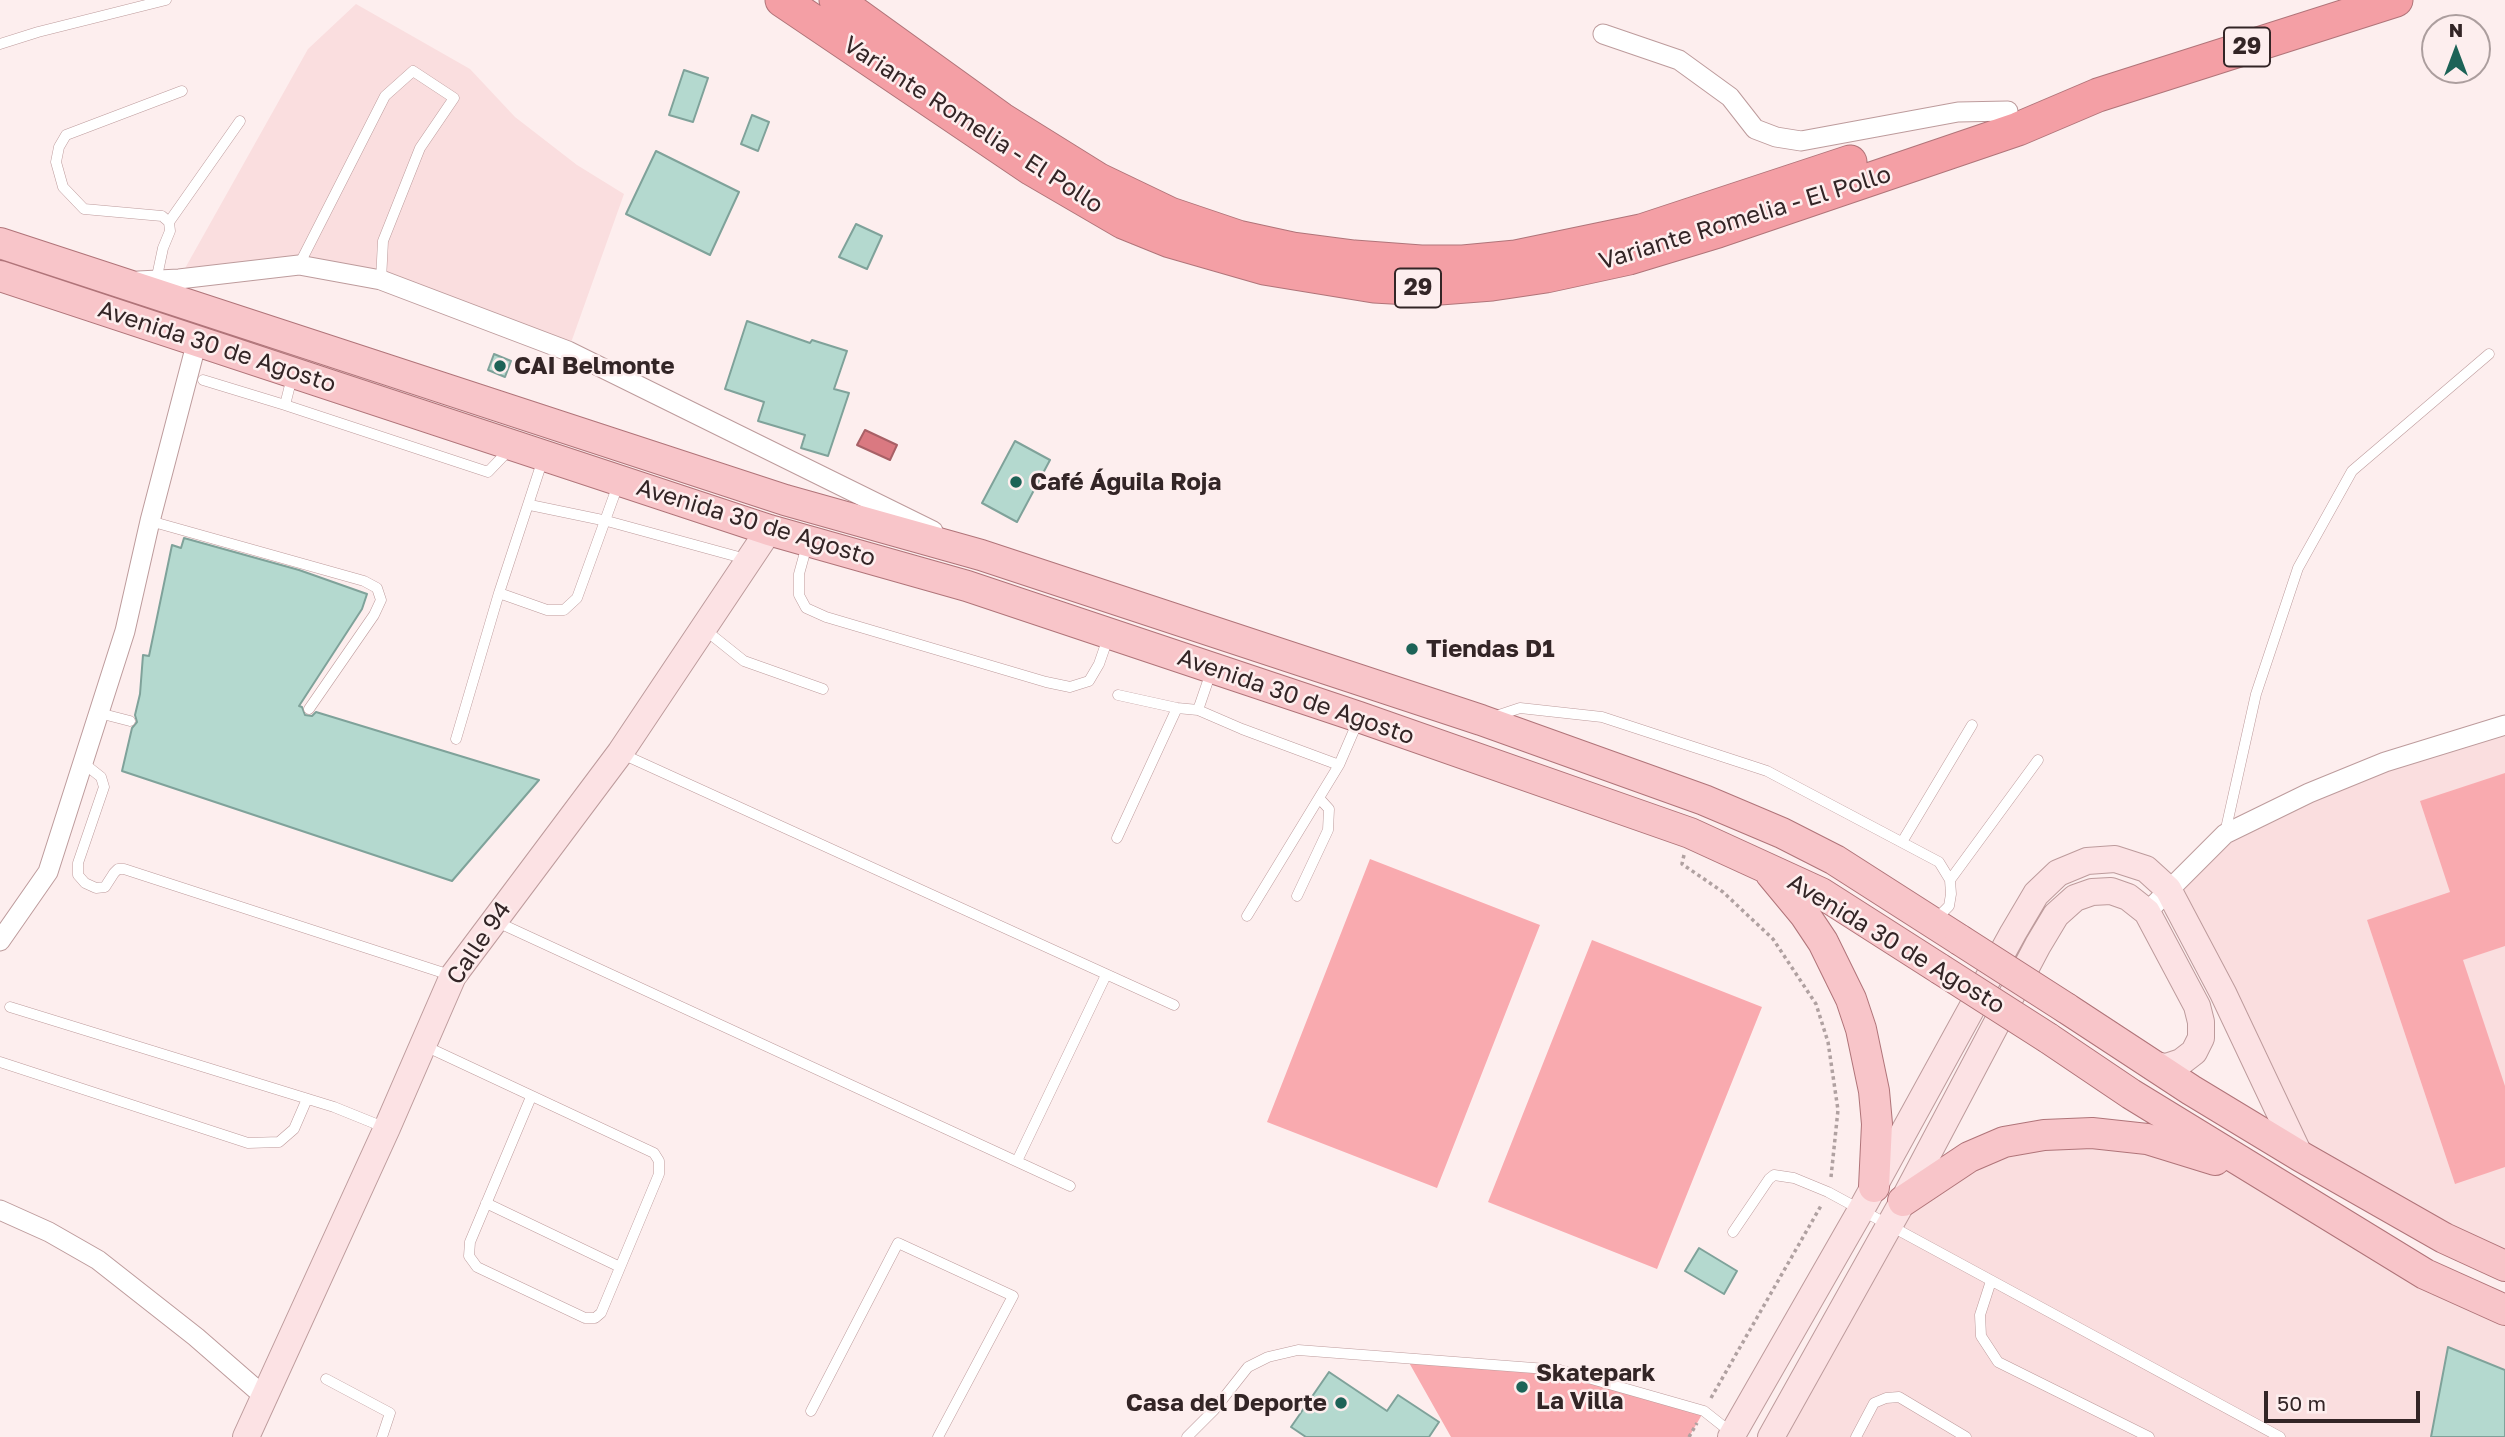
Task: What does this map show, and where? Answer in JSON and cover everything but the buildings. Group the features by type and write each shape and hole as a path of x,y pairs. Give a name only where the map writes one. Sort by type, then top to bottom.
{"highway":[{"name":"Variante Romelia - El Pollo","path":"782,0 1032,169 1123,222 1170,241 1264,268 1374,286 1427,289 1546,276 1629,258 1718,231 2018,129 2098,95 2396,0"},
{"name":"Variante Romelia - El Pollo","path":"836,0 1001,119 1099,180 1170,214 1238,237 1293,249 1354,257 1463,262 1516,257 1592,242 1641,231 2008,111 2098,95"}],"main road":[{"name":"Avenida 30 de Agosto","path":"0,243 206,313 785,500 981,555 1481,720 1704,800 1782,833 1835,860 2150,1063 2301,1156 2444,1238 2505,1266"},
{"name":"Avenida 30 de Agosto","path":"0,276 769,530 967,586 1359,717 1690,833 1821,893 2131,1094 2285,1189 2425,1274 2505,1310"},
{"path":"1764,866 1811,924 1838,970 1851,999 1867,1050 1874,1091 1877,1134 1867,1199"},
{"path":"1896,1213 1969,1157 2004,1142 2044,1135 2092,1133 2147,1139 2231,1166 2285,1189"}],"street":[{"path":"1603,34 1679,60 1730,97 1755,129 1776,137 1801,141 1958,112 2008,111"},
{"path":"116,281 156,281 299,265 381,280 568,351 981,555"},
{"path":"0,941 48,873 125,631 150,521 197,341"},
{"name":"Calle 94","path":"246,1437 453,976 620,753 769,530"},
{"path":"2147,912 2225,834 2309,793 2385,762 2505,725"},
{"path":"1733,1436 2036,894 2058,873 2087,861 2115,859 2146,869 2168,889 2223,993 2301,1156"},
{"path":"1771,1437 1896,1213 2038,944 2056,915 2075,898 2092,892 2111,891 2128,897 2147,912 2197,1006 2201,1038 2194,1052 2181,1062 2166,1067 2150,1063"},
{"path":"0,1210 49,1232 98,1260 196,1337 265,1398"}],"lane":[{"path":"0,44 166,0"},
{"path":"299,265 385,96 413,71 454,98 420,148 383,241 381,280"},
{"path":"169,222 162,216 84,209 64,187 55,162 66,135 182,91"},
{"path":"156,281 163,248 170,232 169,222 240,121"},
{"path":"2225,834 2256,694 2298,568 2352,471 2489,354"},
{"path":"285,405 293,373"},
{"path":"202,380 488,472 513,446"},
{"path":"456,739 499,593 544,456"},
{"path":"499,593 547,610 564,610 577,598 607,522 619,481"},
{"path":"530,505 607,522 749,560"},
{"path":"150,521 364,581 377,588 381,600 374,615 309,709"},
{"path":"808,541 799,574 799,594 806,608 826,617 1070,687 1089,681 1099,664 1110,634"},
{"path":"704,629 744,662 823,689"},
{"path":"1198,710 1212,668"},
{"path":"1118,695 1198,710 1339,765"},
{"path":"1117,838 1177,708"},
{"path":"1481,720 1520,708 1602,717 1767,771 1939,862 1950,880 1951,894 1949,906 1933,922"},
{"path":"99,713 130,721"},
{"path":"1247,916 1339,765 1359,717"},
{"path":"1902,842 1972,725"},
{"path":"620,753 1174,1005"},
{"path":"1950,880 2038,760"},
{"path":"82,762 96,771 104,787 78,863 78,874 85,883 96,888 105,887 118,869 124,869 453,976"},
{"path":"1297,896 1328,830 1329,809 1320,798"},
{"path":"494,920 1070,1186"},
{"path":"1017,1161 1106,975"},
{"path":"10,1007 307,1099 387,1128"},
{"path":"423,1045 654,1153 659,1161 659,1174 601,1313 595,1318 585,1318 477,1267 469,1256 470,1242 531,1097"},
{"path":"0,1062 248,1143 279,1142 294,1129 307,1099"},
{"path":"1733,1232 1774,1175 1794,1178 1828,1192 1867,1199 1896,1213 1991,1281 2275,1436"},
{"path":"486,1203 620,1267"},
{"path":"811,1411 898,1243 1013,1296 938,1437"},
{"path":"1991,1281 1980,1315 1981,1336 1998,1362 2149,1437"},
{"path":"1187,1437 1214,1410 1248,1367 1268,1357 1298,1350 1560,1370 1704,1411 1733,1436"},
{"path":"326,1379 390,1413 382,1437"},
{"path":"1856,1437 1874,1403 1899,1397 1966,1437"}],"path":[{"path":"1690,833 1682,863 1723,892 1773,939 1816,1004 1828,1042 1838,1110 1828,1192 1704,1411"}],"shaded area":[{"path":"356,4 470,69 515,117 577,165 624,194 568,351 381,280 299,265 179,279 308,49"},
{"path":"865,430 897,445 890,460 857,445"},
{"path":"2505,725 2505,1266 2300,1156 2168,889 2225,834"},
{"path":"2505,773 2505,946 2463,960 2505,1086 2505,1167 2455,1184 2367,920 2450,892 2420,801"},
{"path":"1370,859 1540,925 1437,1188 1267,1122"},
{"path":"1592,940 1762,1007 1657,1269 1488,1202"},
{"path":"2044,1135 2231,1166 2505,1310 2505,1437 1771,1437 1903,1201"},
{"name":"Skatepark La Villa","path":"1407,1359 1560,1370 1704,1411 1689,1437 1451,1437"}],"place":[{"name":"CAI Belmonte","path":"500,366"},
{"name":"Café Águila Roja","path":"1016,482"},
{"name":"Tiendas D1","path":"1412,649"},
{"name":"Skatepark La Villa","path":"1522,1387"},
{"name":"Casa del Deporte","path":"1341,1403"}]}
